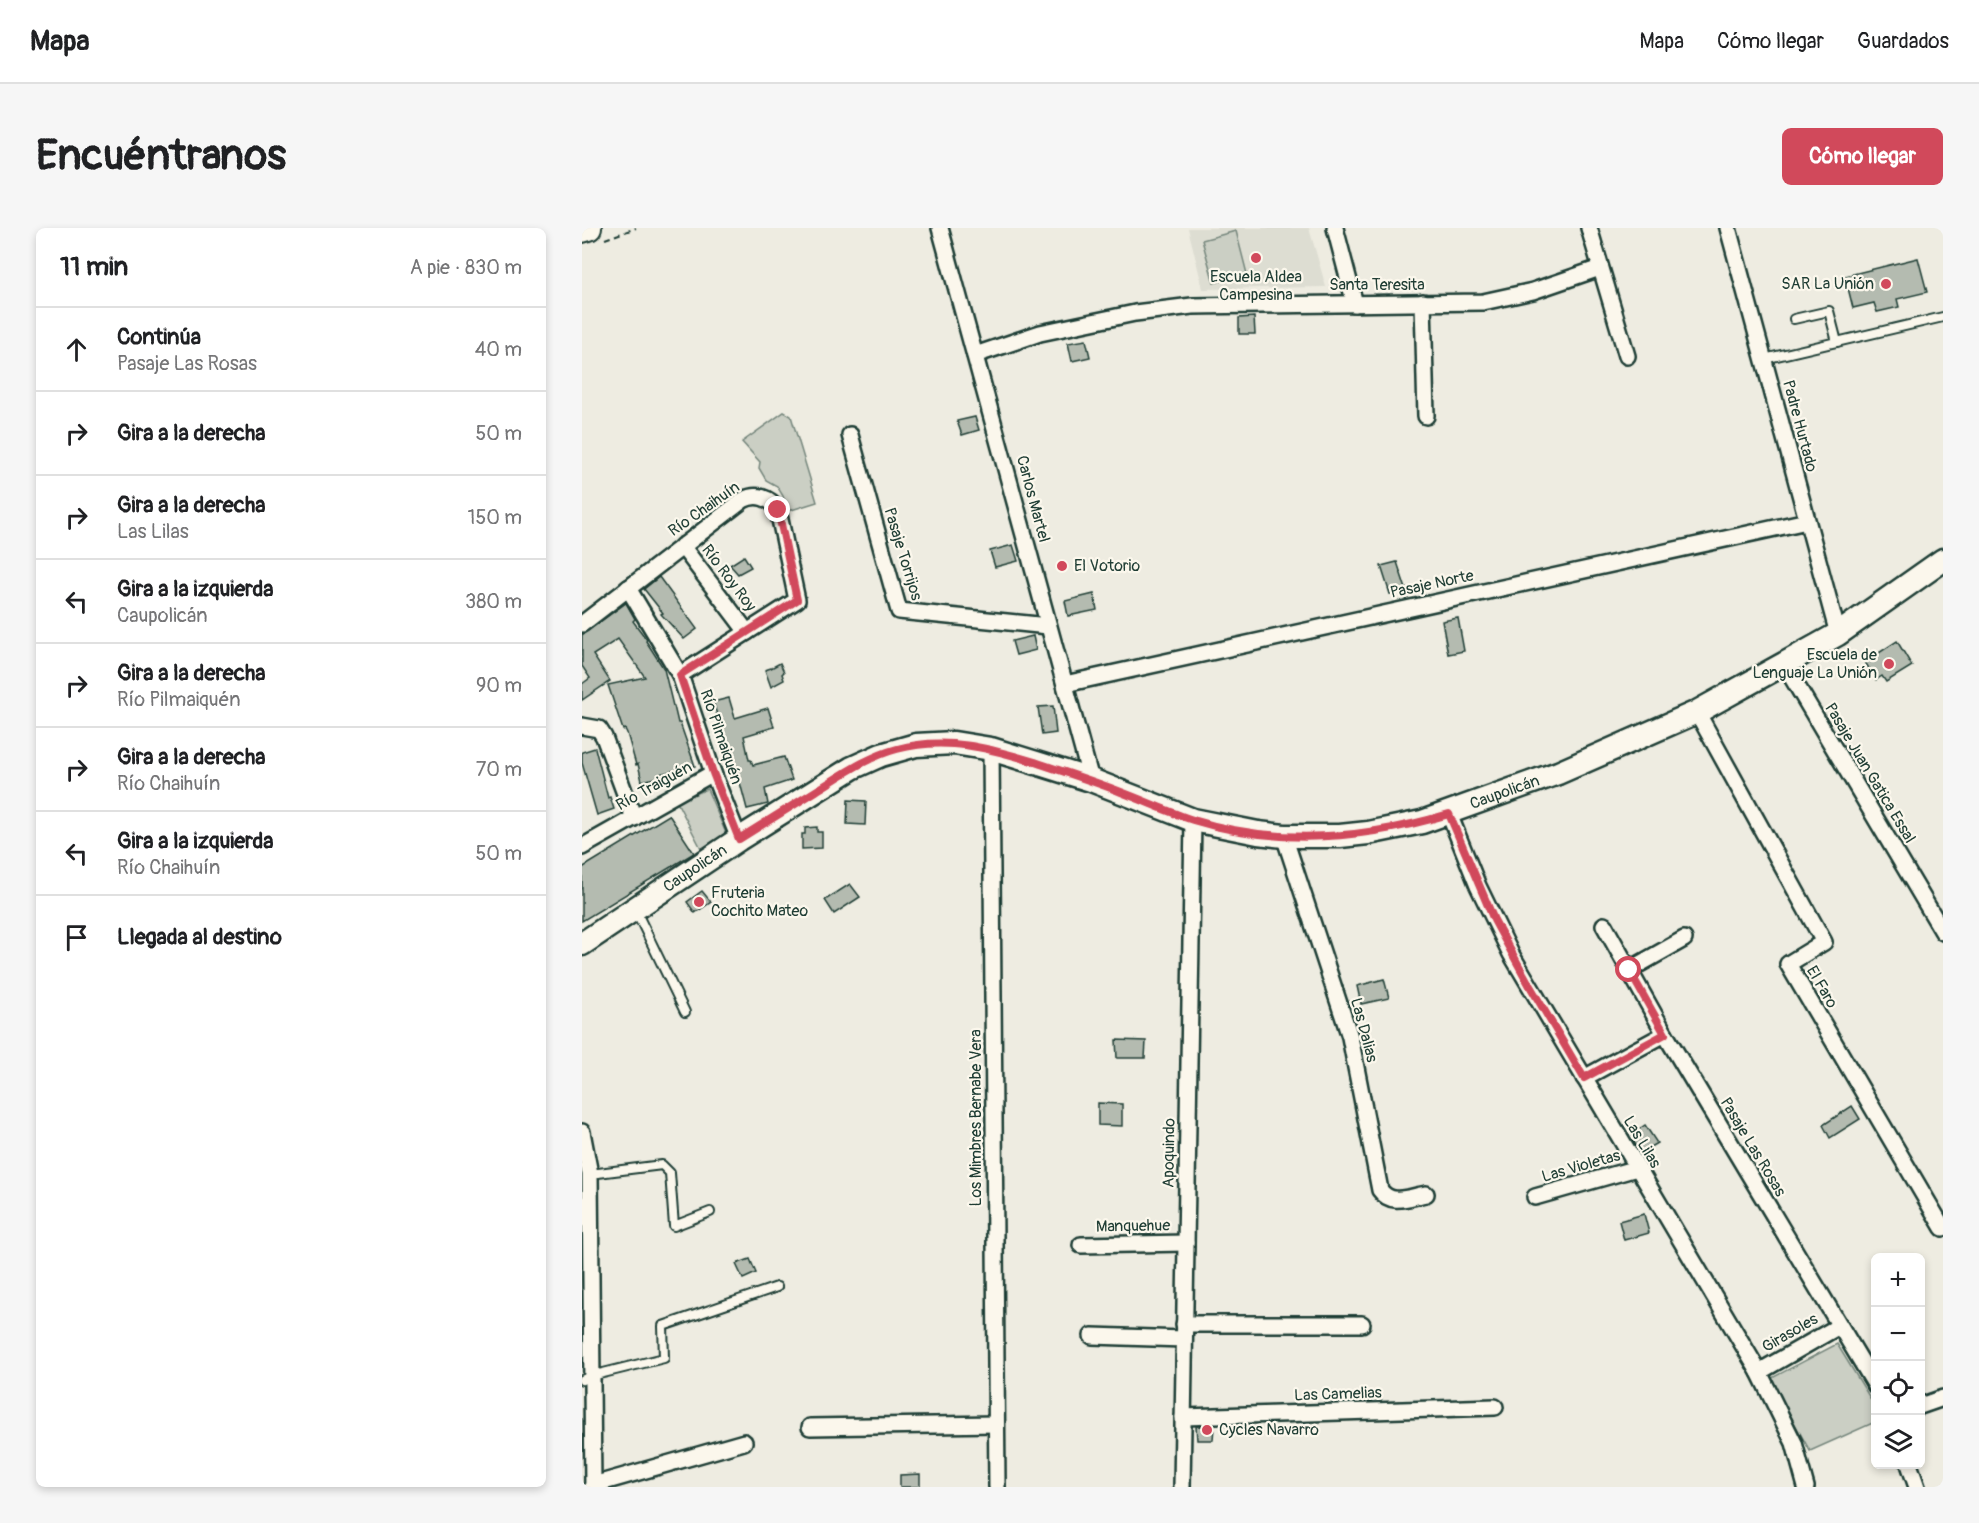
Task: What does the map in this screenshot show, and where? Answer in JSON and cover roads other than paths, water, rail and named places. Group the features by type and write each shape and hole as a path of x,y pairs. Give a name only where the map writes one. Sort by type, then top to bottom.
{"street":[{"name":"Carlos Martel","path":"940,228 1091,780"},
{"path":"1335,228 1355,304"},
{"path":"1589,228 1628,356"},
{"name":"Padre Hurtado","path":"1728,228 1838,634"},
{"name":"Santa Teresita","path":"975,355 1051,331 1144,312 1192,306 1483,302 1542,288 1600,268"},
{"path":"1423,303 1426,416"},
{"name":"Pasaje Torrijos","path":"850,435 899,611 1048,626"},
{"name":"Río Chaihuín","path":"582,624 748,497 765,498 775,505 779,517 797,600 680,675"},
{"name":"Pasaje Norte","path":"1065,684 1807,521"},
{"name":"Río Roy Roy","path":"682,546 747,632"},
{"name":"Caupolicán","path":"582,944 739,839 852,768 897,749 934,743 973,745 992,749 1091,780 1192,820 1232,829 1284,836 1340,836 1422,822 1558,773 1697,712 1838,634 1943,560"},
{"name":"Río Pilmaiquén","path":"628,588 680,675 713,773 739,839"},
{"name":"Pasaje Juan Gatica Essal","path":"1784,664 1943,932"},
{"name":"El Faro","path":"1697,712 1824,942 1788,964 1943,1228"},
{"path":"582,726 599,729 604,737 634,818"},
{"name":"Los Mimbres Bernabe Vera","path":"992,749 997,1487"},
{"name":"Río Traiguén","path":"582,847 713,773"},
{"name":"Las Lilas","path":"1449,814 1494,920 1530,986 1758,1372 1794,1443 1806,1487"},
{"name":"Apoquindo","path":"1182,1487 1192,820"},
{"name":"Las Dalias","path":"1284,836 1350,1037 1380,1190 1391,1200 1426,1194"},
{"name":"Pasaje Las Rosas","path":"1604,925 1665,1034 1871,1379"},
{"path":"1629,970 1684,939"},
{"path":"1584,1078 1665,1034"},
{"path":"582,1132 590,1174 586,1378 587,1438 593,1486 744,1442"},
{"name":"Las Violetas","path":"1534,1197 1637,1168"},
{"name":"Manquehue","path":"1081,1245 1186,1243"},
{"path":"1092,1336 1362,1324"},
{"name":"Girasoles","path":"1758,1372 1839,1326"},
{"path":"1925,1404 1943,1398"},
{"name":"Las Camelias","path":"1183,1417 1495,1407"},
{"path":"810,1427 996,1424"},
{"path":"1911,1469 1917,1487"}],"lane":[{"path":"1794,319 1829,311 1837,342"},
{"path":"1764,358 1943,317"},
{"path":"635,910 685,1012"},
{"path":"590,1174 662,1165 670,1173 674,1226 710,1212"},
{"path":"586,1378 664,1358 663,1326 777,1287"}],"place":[{"name":"Escuela Aldea Campesina","path":"1256,258"},
{"name":"SAR La Unión","path":"1886,284"},
{"name":"El Votorio","path":"1062,566"},
{"name":"Escuela de Lenguaje La Unión","path":"1889,664"},
{"name":"Fruteria Cochito Mateo","path":"699,902"},
{"name":"Cycles Navarro","path":"1207,1430"}]}
